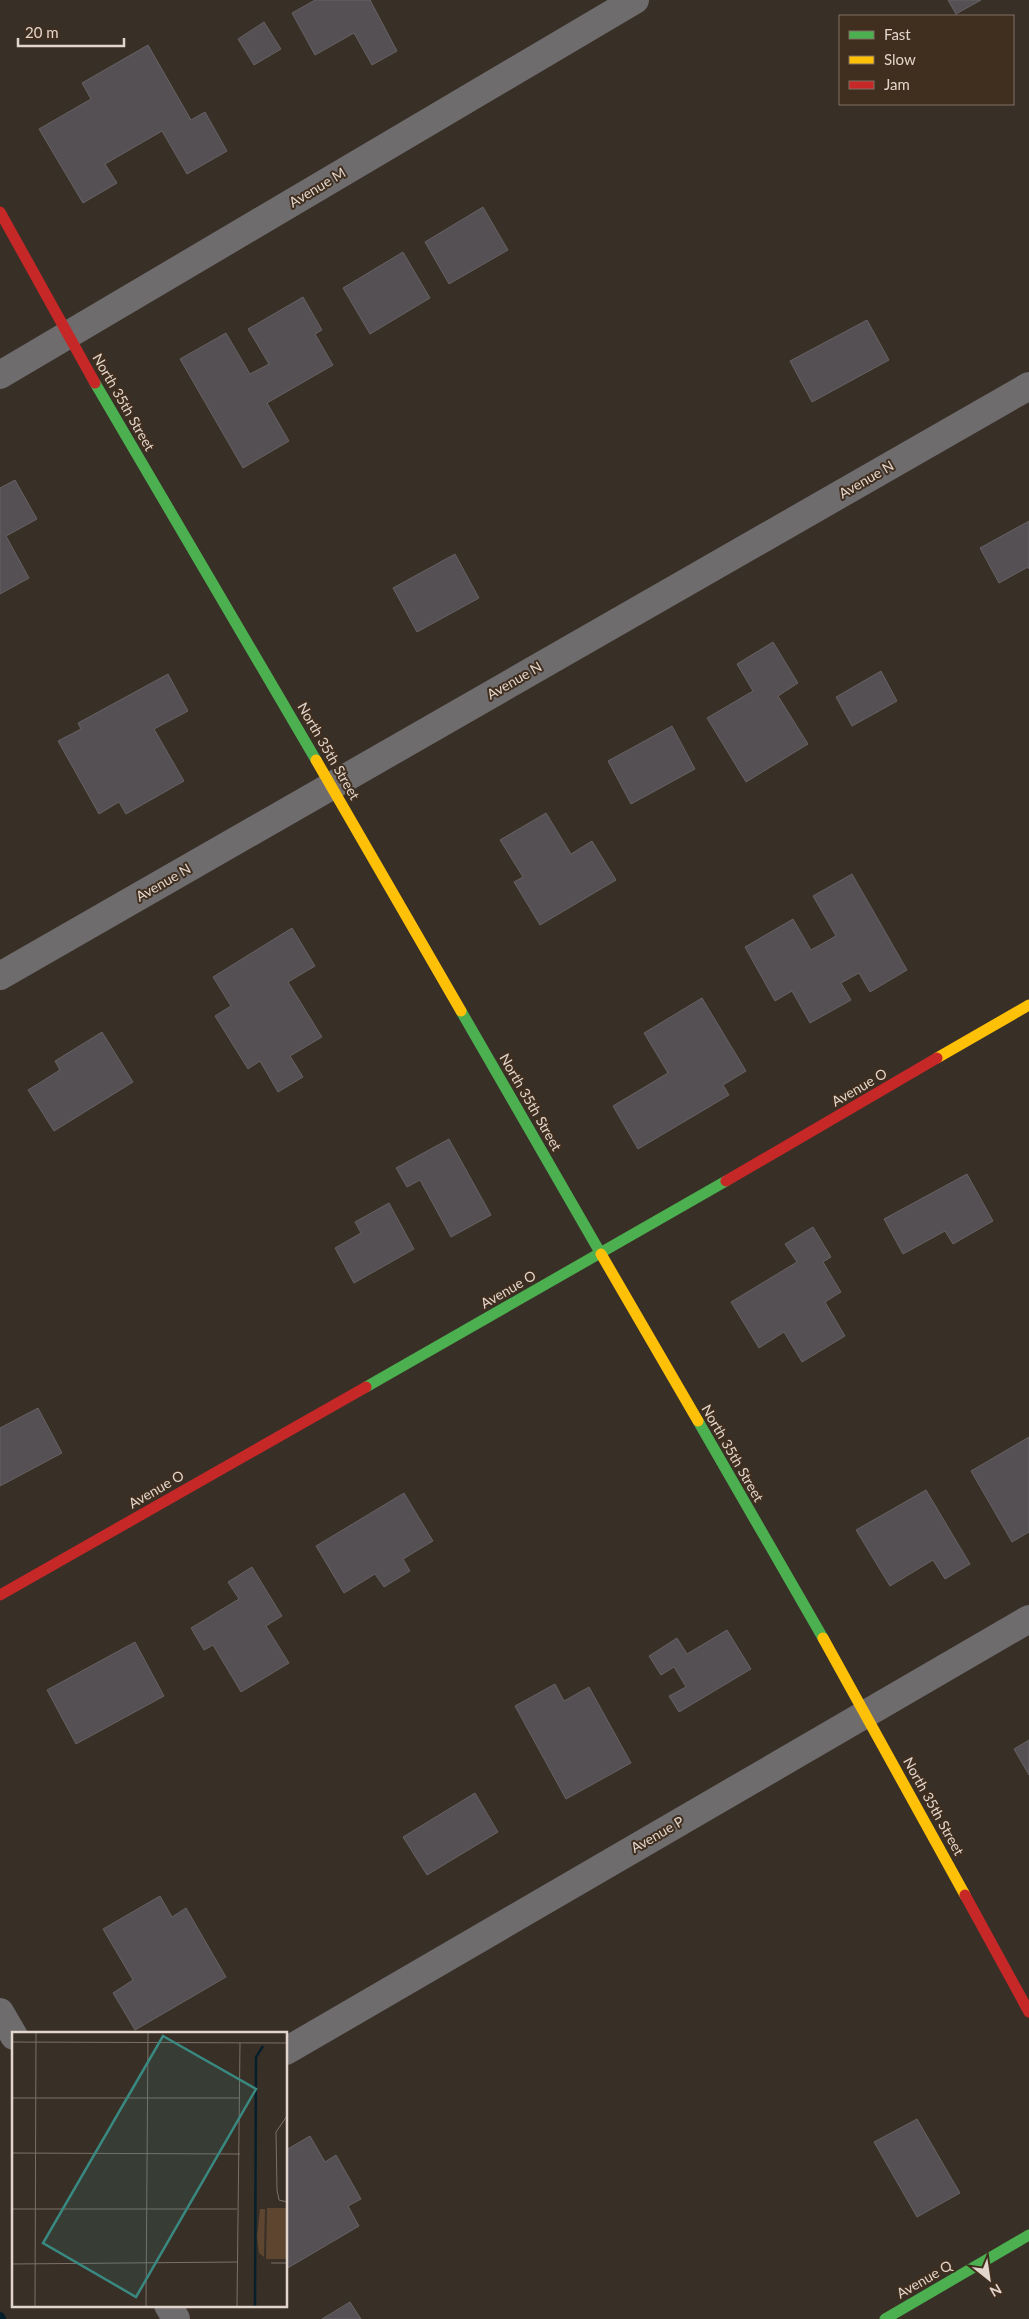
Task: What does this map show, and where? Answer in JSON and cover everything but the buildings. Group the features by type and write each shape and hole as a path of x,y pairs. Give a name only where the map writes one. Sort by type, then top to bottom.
{"street":[{"name":"Avenue M","path":"0,375 635,0"},
{"name":"North 35th Street","path":"0,212 67,335 331,785 866,1713 1029,2012"},
{"name":"Avenue N","path":"0,976 1029,386"},
{"name":"Avenue O","path":"0,1594 601,1254 1029,1005"},
{"name":"Avenue P","path":"288,2050 1029,1619"},
{"path":"0,2012 12,2033"},
{"name":"Avenue Q","path":"886,2319 1029,2235"},
{"path":"169,2306 176,2319"}],"traffic: fast":[{"path":"95,383 316,760"},
{"path":"461,1011 601,1254"},
{"path":"366,1387 726,1181"},
{"path":"698,1421 823,1638"},
{"path":"885,2319 1029,2235"}],"traffic: slow":[{"path":"316,760 461,1011"},
{"path":"937,1058 1029,1005"},
{"path":"601,1254 698,1421"},
{"path":"823,1638 965,1895"}],"traffic: jam":[{"path":"0,212 95,383"},
{"path":"726,1181 937,1058"},
{"path":"0,1595 366,1387"},
{"path":"965,1895 1029,2012"}]}
